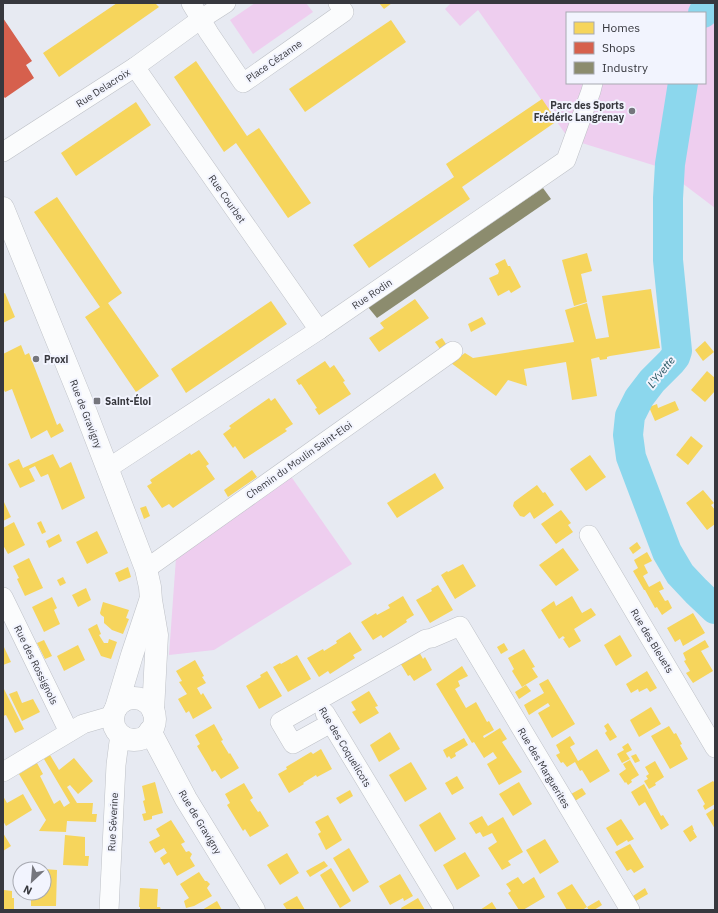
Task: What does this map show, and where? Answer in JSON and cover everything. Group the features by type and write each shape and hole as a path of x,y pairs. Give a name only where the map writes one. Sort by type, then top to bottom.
{"street":[{"path":"191,3 201,20 226,3"},
{"name":"Place Cézanne","path":"201,20 243,83 344,12 338,3"},
{"name":"Rue Delacroix","path":"3,152 135,68 201,20"},
{"name":"Rue Courbet","path":"135,68 319,330"},
{"name":"Rue Rodin","path":"107,469 319,330 566,160 593,84"},
{"name":"Rue de Gravigny","path":"3,208 80,397 146,569 157,635 152,721 186,799 254,910"},
{"name":"Chemin du Moulin Saint-Eloi","path":"146,569 452,351"},
{"name":"Rue des Bleuets","path":"589,535 715,748"},
{"name":"Rue des Rossignols","path":"3,597 69,732"},
{"name":"Rue de Gravigny","path":"116,719 132,655 151,600"},
{"name":"Rue des Coquelicots","path":"444,910 318,702 426,639 432,638 460,626"},
{"name":"Rue des Marguerites","path":"460,626 630,910"},
{"path":"132,698 138,698 144,701 152,721 146,736 140,739 126,738 116,719 120,703 132,698"},
{"path":"318,702 280,722 293,744 331,723"},
{"path":"3,772 83,724 116,719"},
{"name":"Rue Séverine","path":"109,910 116,765 116,719"}],"shaded area":[{"path":"255,3 306,3 313,12 253,54 230,20"},
{"name":"Parc des Sports Frédéric Langrenay","path":"451,3 715,3 715,208 682,183 656,166 569,139 478,10 460,26 445,9"},
{"path":"290,475 352,564 214,650 169,655 176,558"}],"building: Homes":[{"path":"117,3 158,3 156,4 159,7 59,77 43,53"},
{"path":"379,3 392,3 384,9"},
{"path":"391,20 406,42 305,112 289,89"},
{"path":"196,61 247,136 259,128 311,203 288,218 236,143 224,152 174,77"},
{"path":"542,99 557,121 462,187 470,199 369,268 353,245 454,177 446,164"},
{"path":"136,102 151,125 76,176 61,153"},
{"path":"57,197 122,293 108,303 159,376 136,392 85,317 100,307 34,212"},
{"path":"587,253 592,271 581,274 587,302 574,306 562,260"},
{"path":"505,259 521,287 511,293 509,290 498,296 489,278 498,274 499,271 495,264"},
{"path":"651,289 660,348 610,356 607,357 607,359 600,360 599,357 591,359 597,396 572,400 566,362 524,369 527,386 508,380 496,396 451,363 465,353 473,358 574,342 565,310 587,303 596,339 609,337 602,296"},
{"path":"5,293 15,317 3,323 3,294"},
{"path":"415,299 429,318 379,352 369,338 384,328 380,323"},
{"path":"271,301 287,324 186,393 171,369"},
{"path":"482,317 486,324 471,332 468,324"},
{"path":"442,338 446,344 440,349 435,342"},
{"path":"705,341 714,352 703,361 695,350"},
{"path":"21,345 25,355 29,353 57,425 60,423 64,431 51,438 47,430 31,439 12,389 5,392 3,388 3,354"},
{"path":"325,361 330,368 334,365 345,381 343,382 351,394 319,415 315,409 317,408 301,384 299,385 296,380"},
{"path":"707,371 715,378 715,391 705,402 691,390"},
{"path":"269,398 271,401 275,398 293,424 285,429 287,431 244,459 235,446 233,448 223,434 231,428 229,426"},
{"path":"675,401 679,410 655,421 649,407 657,404 658,408"},
{"path":"691,436 703,446 688,465 676,455"},
{"path":"199,450 209,464 206,466 215,479 173,508 169,504 162,508 147,486 152,483 150,480 190,453 191,455"},
{"path":"53,454 60,468 71,462 85,498 62,510 48,474 41,477 35,466 29,469 35,481 20,488 8,464 19,459 23,468"},
{"path":"590,455 606,477 586,491 570,469"},
{"path":"252,470 257,477 228,497 224,490"},
{"path":"435,473 444,488 397,518 387,503"},
{"path":"537,485 543,493 545,492 554,505 534,519 530,512 524,517 520,516 513,506 514,502"},
{"path":"703,490 714,503 711,505 715,510 715,524 707,530 686,503"},
{"path":"3,500 11,517 3,521"},
{"path":"146,506 150,516 144,519 140,508"},
{"path":"561,510 571,523 568,525 573,532 556,544 541,524"},
{"path":"41,521 46,532 42,534 37,523"},
{"path":"14,522 25,545 8,554 3,545 3,528"},
{"path":"97,531 108,553 87,564 76,542"},
{"path":"59,534 62,541 49,548 46,541"},
{"path":"637,542 641,548 633,554 629,548"},
{"path":"563,548 579,570 556,586 539,565"},
{"path":"647,552 652,561 644,565 648,573 643,576 649,587 660,581 664,589 659,591 665,601 668,600 672,608 662,615 657,607 655,608 633,571 638,568 634,560"},
{"path":"29,558 43,588 25,596 13,566"},
{"path":"463,564 476,586 455,599 441,575"},
{"path":"128,567 131,577 119,582 115,573"},
{"path":"63,577 66,583 60,586 57,580"},
{"path":"438,585 453,610 430,623 416,600 432,591 431,589"},
{"path":"86,588 91,600 78,607 72,595"},
{"path":"403,596 414,615 406,620 407,622 383,638 381,635 373,640 361,622 376,613 377,615 390,608 388,605"},
{"path":"572,596 582,613 591,608 596,615 574,629 581,641 569,648 563,639 565,638 563,636 559,639 541,610 554,601 556,606"},
{"path":"52,597 57,608 54,610 60,624 44,632 32,607"},
{"path":"103,602 129,610 126,618 129,619 123,634 112,630 104,623 104,617 100,613"},
{"path":"693,613 705,633 683,646 680,639 675,642 667,628"},
{"path":"97,624 101,634 99,635 104,643 108,643 109,639 117,642 111,659 101,656 88,629"},
{"path":"350,632 362,650 353,655 355,658 330,674 328,671 319,677 307,658 323,649 324,651 337,643 336,641"},
{"path":"620,635 632,656 616,666 604,645"},
{"path":"44,640 52,656 45,659 37,643"},
{"path":"705,640 709,647 701,651 713,671 693,683 686,673 690,671 684,661 686,660 683,653"},
{"path":"504,643 508,650 501,654 497,647"},
{"path":"3,645 11,662 3,665"},
{"path":"78,645 85,660 64,671 57,656"},
{"path":"524,649 535,667 532,668 538,677 522,687 512,671 514,669 508,658"},
{"path":"418,650 423,659 425,657 432,670 414,681 410,675 408,676 399,661"},
{"path":"297,655 311,679 288,692 273,667"},
{"path":"195,660 204,676 202,677 206,683 197,688 201,695 203,693 212,708 193,719 189,711 186,713 178,699 187,694 179,682 182,681 176,671"},
{"path":"462,666 468,676 458,681 460,686 455,689 466,708 476,702 487,722 489,721 494,730 483,736 484,738 500,728 507,739 502,742 522,772 499,785 487,764 497,758 493,752 484,758 474,742 472,743 436,684"},
{"path":"267,671 282,696 259,709 246,686 261,677 260,675"},
{"path":"647,671 657,688 650,692 647,688 639,692 638,689 631,693 626,684"},
{"path":"548,679 575,724 552,738 538,713 550,706 548,703 529,715 524,705 544,693 539,684"},
{"path":"526,685 531,691 519,699 515,692"},
{"path":"3,687 24,729 15,733 6,715 3,716"},
{"path":"17,691 22,703 33,699 40,712 22,721 9,694"},
{"path":"369,691 378,706 375,707 379,713 360,724 352,712 356,710 351,702"},
{"path":"651,707 661,724 639,737 630,720"},
{"path":"608,723 617,737 610,741 605,733 607,731 604,726"},
{"path":"214,724 223,740 221,741 239,768 221,779 215,770 212,772 197,746 200,744 195,735"},
{"path":"669,726 674,734 676,733 682,744 680,745 688,759 670,769 651,736"},
{"path":"390,732 400,749 379,762 370,745"},
{"path":"570,736 575,744 570,747 578,761 597,749 610,771 590,783 575,762 567,767 563,762 561,763 556,755 560,753 556,745"},
{"path":"464,738 468,745 455,753 456,756 451,759 449,756 447,758 443,750"},
{"path":"628,743 632,750 626,753 630,759 622,763 617,754 624,750 622,747"},
{"path":"321,749 332,769 317,777 316,775 289,793 278,774 287,769 286,767 311,752 313,754"},
{"path":"636,754 640,761 635,763 631,756"},
{"path":"50,755 59,770 74,758 93,781 78,794 70,785 67,787 77,803 93,803 92,814 97,814 96,822 67,821 66,832 39,831 46,820 19,774 37,763 43,774 40,776 54,804 60,800 64,807 70,803 44,759"},
{"path":"630,760 639,775 631,780 632,782 628,785 619,774 626,769 623,764"},
{"path":"655,761 664,777 655,783 656,785 649,789 644,781 648,779 646,776 649,774 645,767"},
{"path":"411,762 427,789 405,802 389,775"},
{"path":"457,776 464,788 452,795 445,783"},
{"path":"713,781 715,783 715,804 705,810 703,806 705,804 697,790"},
{"path":"155,782 163,813 152,816 152,819 144,821 142,814 146,813 143,801 145,800 142,786"},
{"path":"519,782 532,804 513,816 499,794"},
{"path":"244,783 253,798 250,800 258,812 260,811 269,826 250,837 245,829 243,831 227,805 230,803 225,794"},
{"path":"644,784 661,816 663,815 669,825 661,830 645,802 639,806 631,792"},
{"path":"582,788 586,794 575,801 571,794"},
{"path":"350,790 353,796 340,804 336,798"},
{"path":"23,794 32,810 6,826 3,821 3,796 7,803"},
{"path":"715,808 715,829 706,814"},
{"path":"440,812 456,839 435,852 419,825"},
{"path":"328,815 342,840 326,850 318,834 321,832 315,822"},
{"path":"482,816 488,826 503,817 523,852 508,861 511,865 502,870 488,848 497,842 492,833 483,837 480,832 476,834 469,823"},
{"path":"621,819 634,839 628,842 627,840 617,846 606,828"},
{"path":"171,820 185,842 181,844 186,852 189,851 192,854 190,858 195,866 177,876 169,862 164,865 160,858 167,853 164,848 155,853 149,842 160,836 156,829"},
{"path":"692,825 697,837 690,842 683,831"},
{"path":"3,833 11,846 3,851"},
{"path":"65,835 85,837 85,856 89,856 88,866 63,865"},
{"path":"545,839 559,862 540,874 526,850"},
{"path":"630,844 644,867 634,873 631,869 627,871 615,852"},
{"path":"349,848 369,882 353,892 333,858"},
{"path":"465,852 480,876 457,890 443,865"},
{"path":"287,853 299,873 280,885 267,865"},
{"path":"324,861 328,866 310,877 306,871"},
{"path":"331,868 351,901 340,908 320,875"},
{"path":"52,870 57,870 56,906 31,906 31,901 52,901"},
{"path":"199,872 205,881 210,884 207,888 212,896 194,906 186,908 184,901 189,898 180,884"},
{"path":"400,874 413,896 404,901 403,898 390,905 379,886"},
{"path":"518,877 523,884 534,877 545,897 523,910 519,910 508,893 511,891 506,884"},
{"path":"572,884 587,907 582,910 567,910 557,893"},
{"path":"140,888 158,889 157,907 160,907 161,910 140,910"},
{"path":"645,888 648,894 636,901 633,896"},
{"path":"4,890 12,891 14,910 3,910"},
{"path":"297,896 305,910 287,910 283,904"},
{"path":"418,898 425,910 402,910 401,908"},
{"path":"599,900 602,905 594,910 589,910 587,907"},
{"path":"217,901 222,910 202,910"},
{"path":"492,902 497,910 480,910"}],"building: Shops":[{"path":"3,18 32,61 26,65 34,78 5,98 3,96"}],"building: Industry":[{"path":"543,188 551,199 377,318 368,307"}],"waterway":[{"name":"L'Yvette","path":"704,12 709,3"},
{"name":"L'Yvette","path":"683,84 670,164 668,198 668,260 677,351 671,362 652,381 639,398 630,416 628,435 631,457 667,552 680,574 715,609"}],"place":[{"name":"Parc des Sports Frédéric Langrenay","path":"632,111"},
{"name":"Proxi","path":"36,359"},
{"name":"Saint-Éloi","path":"97,401"}]}
